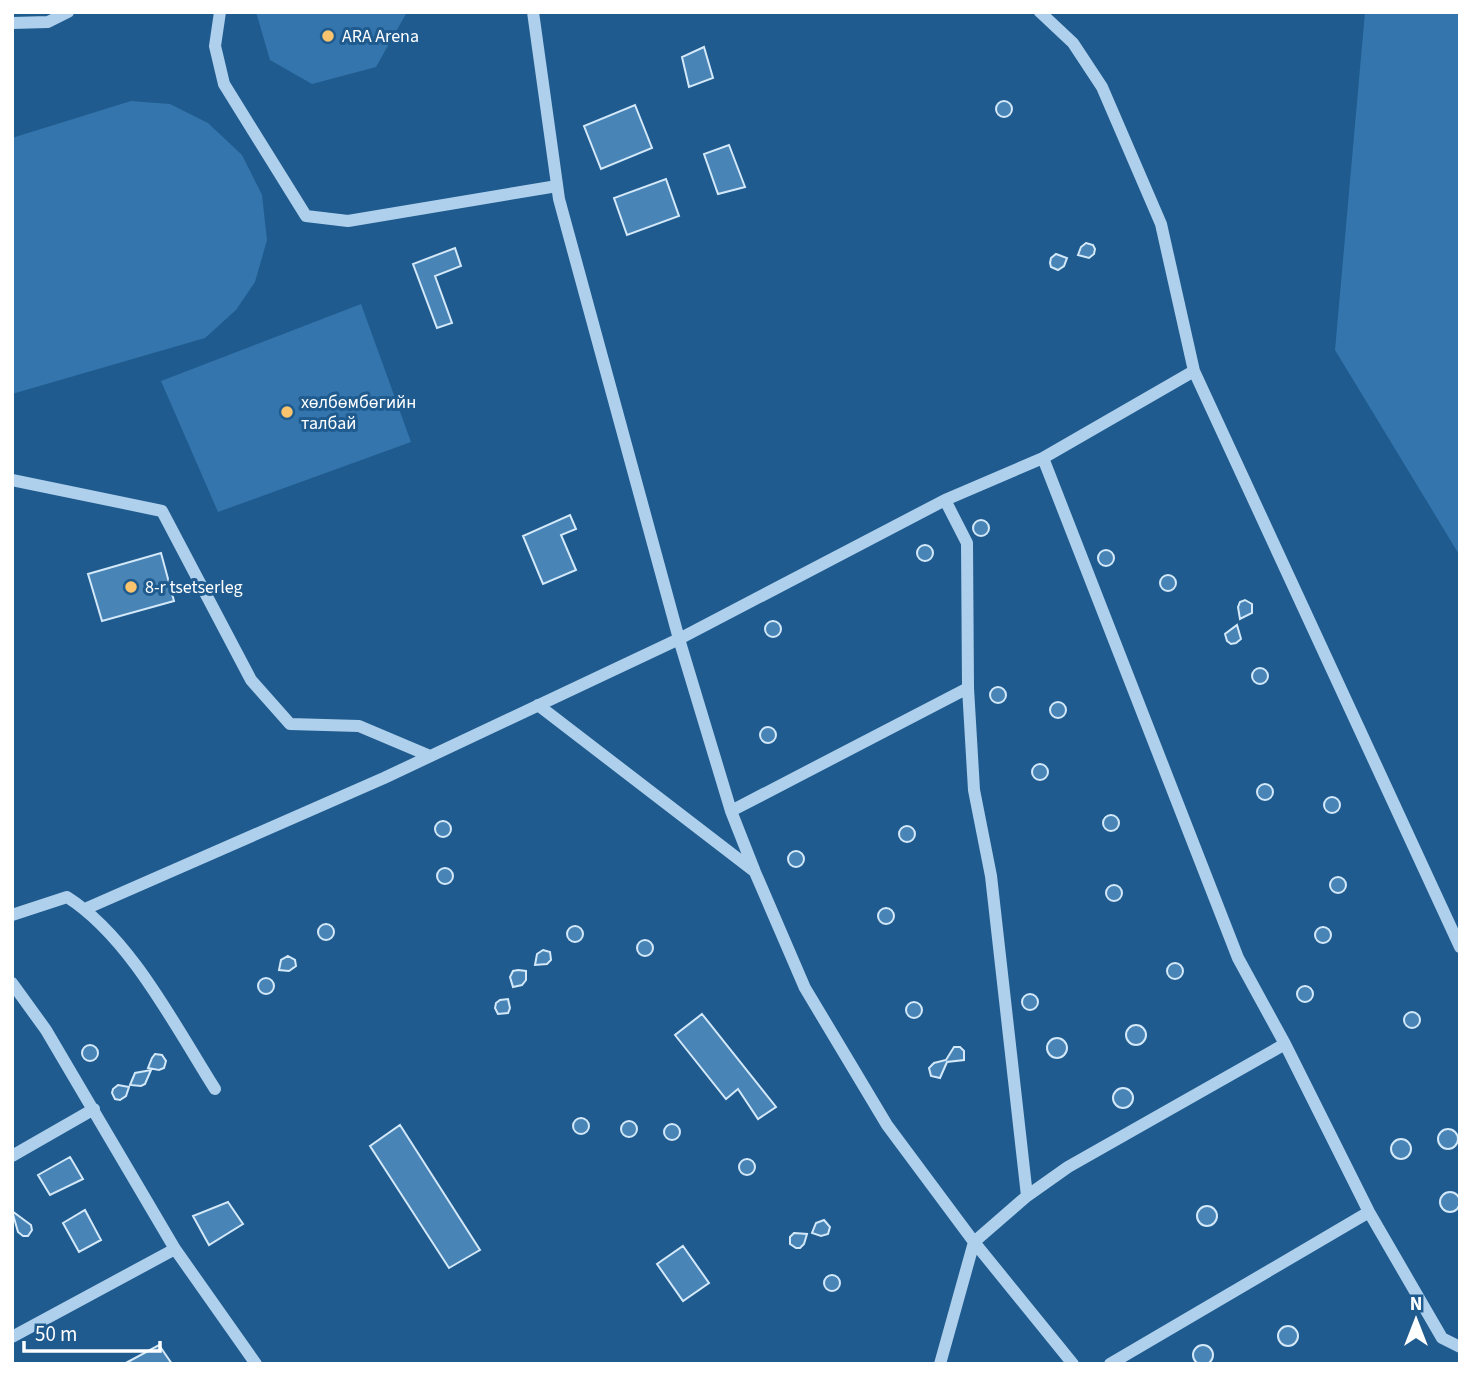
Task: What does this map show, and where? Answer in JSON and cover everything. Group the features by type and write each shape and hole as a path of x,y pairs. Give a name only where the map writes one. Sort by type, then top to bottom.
{"street":[{"path":"12,23 48,22 68,12"},
{"path":"220,12 215,46 224,84 306,216 348,221 557,186"},
{"path":"533,12 557,186 679,639 731,811 755,872 805,988 887,1125 974,1242 1073,1364"},
{"path":"1040,12 1073,43 1102,87 1161,224 1194,371 1460,947"},
{"path":"85,909 430,756 679,639 945,500 1043,458 1194,371"},
{"path":"1043,458 1238,958 1285,1044 1369,1212 1442,1338 1460,1347"},
{"path":"12,480 162,511 251,680 290,724 359,726 430,756"},
{"path":"945,500 967,543 968,688 974,790 991,876 1027,1196"},
{"path":"731,811 968,688"},
{"path":"538,705 755,872"},
{"path":"12,915 67,897 85,909 122,945 215,1088"},
{"path":"12,983 46,1030 175,1249 256,1364"},
{"path":"940,1364 974,1242 1027,1196 1068,1167 1285,1044"},
{"path":"12,1156 94,1109"},
{"path":"1110,1364 1369,1212"},
{"path":"12,1337 175,1249"}],"shaded area":[{"name":"ARA Arena","path":"256,12 407,12 376,67 312,84 270,60"},
{"path":"1365,12 1460,12 1460,556 1335,350"},
{"path":"131,101 170,104 208,123 242,155 262,195 267,240 255,282 236,310 205,338 12,394 12,138"},
{"name":"хөлбөмбөгийн талбай","path":"361,304 411,442 218,512 161,381"}],"building":[{"path":"704,47 713,78 689,87 682,57"},
{"path":"1004,101 1012,109 1004,117 996,109"},
{"path":"635,105 652,148 601,169 584,126"},
{"path":"729,145 745,187 718,194 704,154"},
{"path":"666,179 679,216 627,235 614,198"},
{"path":"1086,243 1093,245 1095,249 1089,258 1078,255"},
{"path":"455,248 461,266 435,276 452,323 437,328 413,264"},
{"path":"1056,254 1067,258 1064,266 1058,270 1051,267 1050,263"},
{"path":"570,515 576,529 561,535 576,570 543,584 523,536"},
{"path":"981,520 989,528 981,536 973,528"},
{"path":"925,545 933,553 925,561 917,553"},
{"path":"1106,550 1114,558 1106,566 1098,558"},
{"name":"8-r tsetserleg","path":"161,553 174,601 102,621 88,574"},
{"path":"1168,575 1174,577 1174,589 1168,591 1162,589 1160,583 1162,577"},
{"path":"1245,600 1252,604 1252,613 1240,619 1238,607 1240,602"},
{"path":"773,621 781,629 773,637 765,629"},
{"path":"1237,625 1241,639 1231,644 1225,634"},
{"path":"1260,668 1268,676 1260,684 1252,676"},
{"path":"998,687 1006,695 998,703 990,695"},
{"path":"1058,702 1066,710 1058,718 1050,710"},
{"path":"768,727 776,735 768,743 760,735"},
{"path":"1040,764 1048,772 1040,780 1032,772"},
{"path":"1265,784 1273,792 1265,800 1257,792"},
{"path":"1332,797 1340,805 1332,813 1324,805"},
{"path":"1111,815 1119,823 1111,831 1103,823"},
{"path":"443,821 451,829 443,837 435,829"},
{"path":"907,826 915,834 907,842 899,834"},
{"path":"796,851 804,859 796,867 788,859"},
{"path":"445,868 453,876 445,884 437,876"},
{"path":"1338,877 1346,885 1338,893 1330,885"},
{"path":"1114,885 1122,893 1114,901 1106,893"},
{"path":"886,908 894,916 886,924 878,916"},
{"path":"326,924 334,932 326,940 318,932"},
{"path":"575,926 583,934 575,942 567,934"},
{"path":"1323,927 1331,935 1323,943 1315,935"},
{"path":"645,940 653,948 645,956 637,948"},
{"path":"543,950 550,952 551,960 547,964 535,965 537,954"},
{"path":"288,956 295,960 296,966 289,971 279,970 281,960"},
{"path":"1175,963 1183,971 1175,979 1167,971"},
{"path":"513,971 526,971 526,980 522,985 513,987 510,977"},
{"path":"266,978 272,980 272,992 266,994 260,992 258,986 260,980"},
{"path":"1305,986 1313,994 1305,1002 1297,994"},
{"path":"1030,994 1038,1002 1030,1010 1022,1002"},
{"path":"508,999 508,1013 498,1014 496,1003"},
{"path":"914,1002 922,1010 914,1018 906,1010"},
{"path":"1412,1012 1420,1020 1412,1028 1404,1020"},
{"path":"702,1014 776,1107 758,1119 738,1089 726,1099 675,1035"},
{"path":"1136,1025 1143,1028 1146,1035 1143,1042 1136,1045 1129,1042 1126,1035 1129,1028"},
{"path":"1057,1038 1064,1041 1067,1048 1064,1055 1057,1058 1050,1055 1047,1048 1050,1041"},
{"path":"90,1045 98,1053 90,1061 82,1053"},
{"path":"954,1047 960,1047 964,1051 964,1060 947,1062 940,1078 931,1076 929,1068 934,1063 946,1060"},
{"path":"155,1054 162,1055 166,1061 164,1068 148,1068"},
{"path":"151,1070 145,1084 130,1085 135,1073"},
{"path":"118,1085 129,1087 126,1096 120,1100 115,1099 112,1093"},
{"path":"1123,1088 1130,1091 1133,1098 1130,1105 1123,1108 1116,1105 1113,1098 1116,1091"},
{"path":"581,1118 589,1126 581,1134 573,1126"},
{"path":"629,1121 637,1129 629,1137 621,1129"},
{"path":"672,1124 680,1132 672,1140 664,1132"},
{"path":"400,1125 480,1250 449,1268 370,1146"},
{"path":"1448,1129 1455,1132 1458,1139 1455,1146 1448,1149 1441,1146 1438,1139 1441,1132"},
{"path":"1401,1139 1408,1142 1411,1149 1408,1156 1401,1159 1394,1156 1391,1149 1394,1142"},
{"path":"70,1157 83,1179 50,1195 38,1175"},
{"path":"747,1159 755,1167 747,1175 739,1167"},
{"path":"1450,1192 1457,1195 1460,1202 1457,1209 1450,1212 1443,1209 1440,1202 1443,1195"},
{"path":"228,1202 243,1224 209,1245 193,1216"},
{"path":"1207,1206 1214,1209 1217,1216 1214,1223 1207,1226 1200,1223 1197,1216 1200,1209"},
{"path":"85,1210 101,1240 79,1252 63,1223"},
{"path":"12,1211 31,1225 32,1230 28,1236 18,1232"},
{"path":"824,1220 830,1227 828,1234 821,1236 812,1233 816,1223"},
{"path":"794,1233 807,1234 800,1248 790,1244 790,1237"},
{"path":"683,1246 709,1283 683,1301 657,1264"},
{"path":"832,1275 840,1283 832,1291 824,1283"},
{"path":"1288,1326 1295,1329 1298,1336 1295,1343 1288,1346 1281,1343 1278,1336 1281,1329"},
{"path":"159,1345 172,1364 124,1364"},
{"path":"1203,1345 1210,1348 1213,1355 1210,1362 1203,1365 1196,1362 1193,1355 1196,1348"}],"place":[{"name":"ARA Arena","path":"328,36"},
{"name":"хөлбөмбөгийн талбай","path":"287,412"},
{"name":"8-r tsetserleg","path":"131,587"}]}
